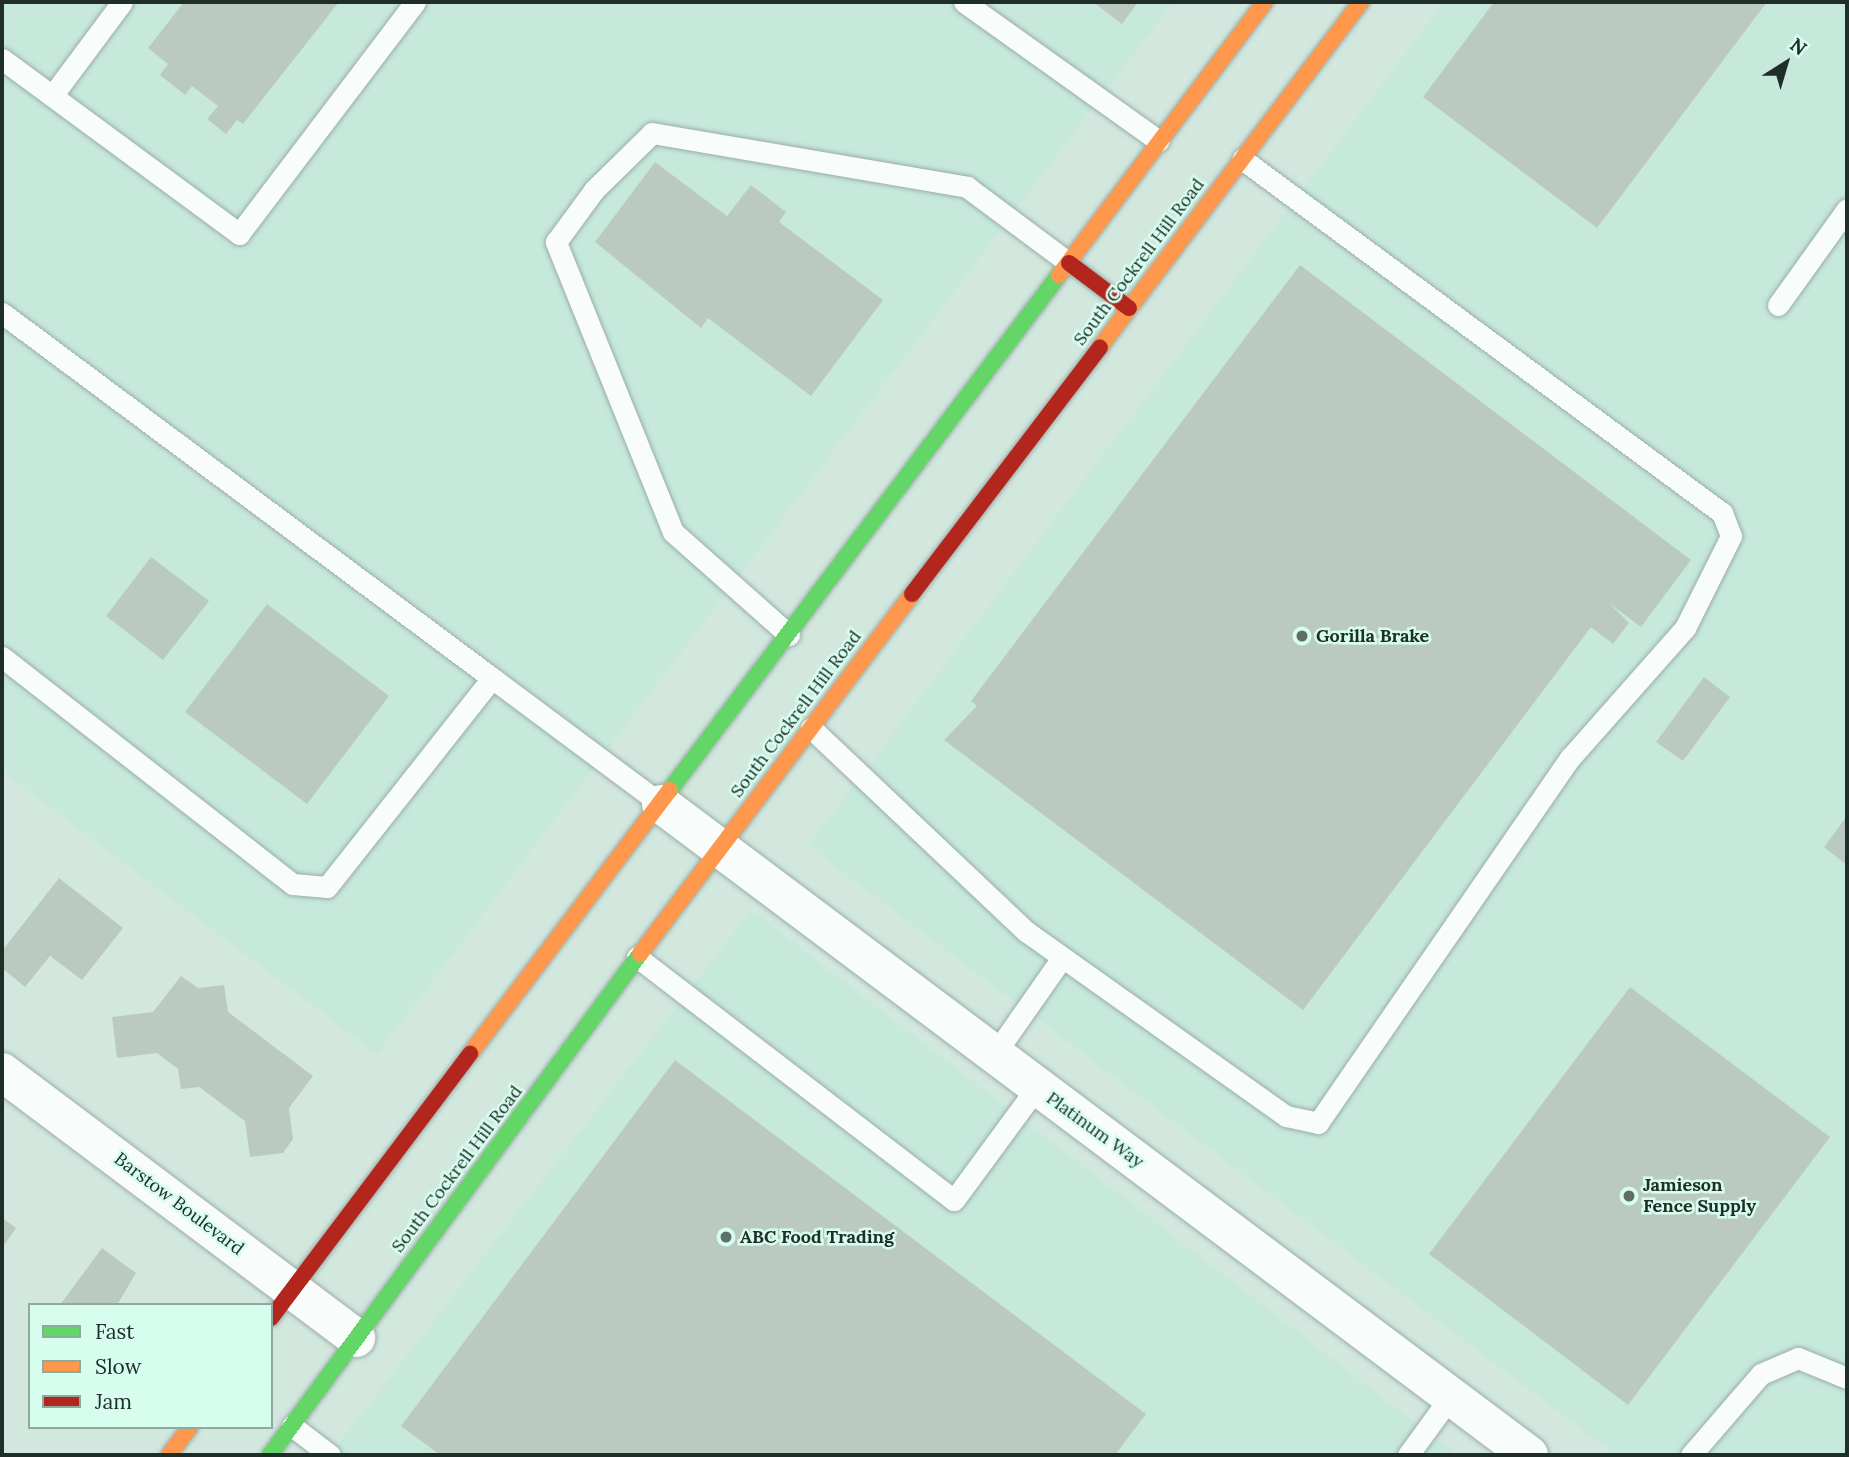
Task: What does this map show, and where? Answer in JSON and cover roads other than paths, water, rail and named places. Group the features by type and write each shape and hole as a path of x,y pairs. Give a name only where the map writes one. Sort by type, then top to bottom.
{"main road":[{"path":"282,1303 1265,2"},
{"name":"South Cockrell Hill Road","path":"270,1455 637,957 1361,2"},
{"path":"1069,263 1129,308"},
{"path":"169,1455 188,1429"}],"street":[{"name":"Platinum Way","path":"661,804 1529,1455"},
{"name":"Barstow Boulevard","path":"2,1072 282,1303 356,1338"}],"lane":[{"path":"52,96 122,2"},
{"path":"2,59 239,234 415,2"},
{"path":"964,2 1159,141"},
{"path":"789,635 673,532 556,242 594,190 652,133 967,187 1069,263"},
{"path":"811,727 1017,923 1062,958 1286,1116 1318,1123 1570,758 1685,628 1731,536 1722,513 1242,159"},
{"path":"1778,305 1847,209"},
{"path":"2,313 661,804"},
{"path":"2,657 293,884 327,887 492,678"},
{"path":"637,957 954,1200 1037,1087"},
{"path":"994,1055 1062,958"},
{"path":"1691,1455 1761,1374 1798,1358 1847,1378"},
{"path":"1408,1455 1451,1396"},
{"path":"292,1426 330,1455"}],"place":[{"name":"Gorilla Brake","path":"1302,636"},
{"name":"Jamieson Fence Supply","path":"1629,1196"},
{"name":"ABC Food Trading","path":"726,1237"}]}
